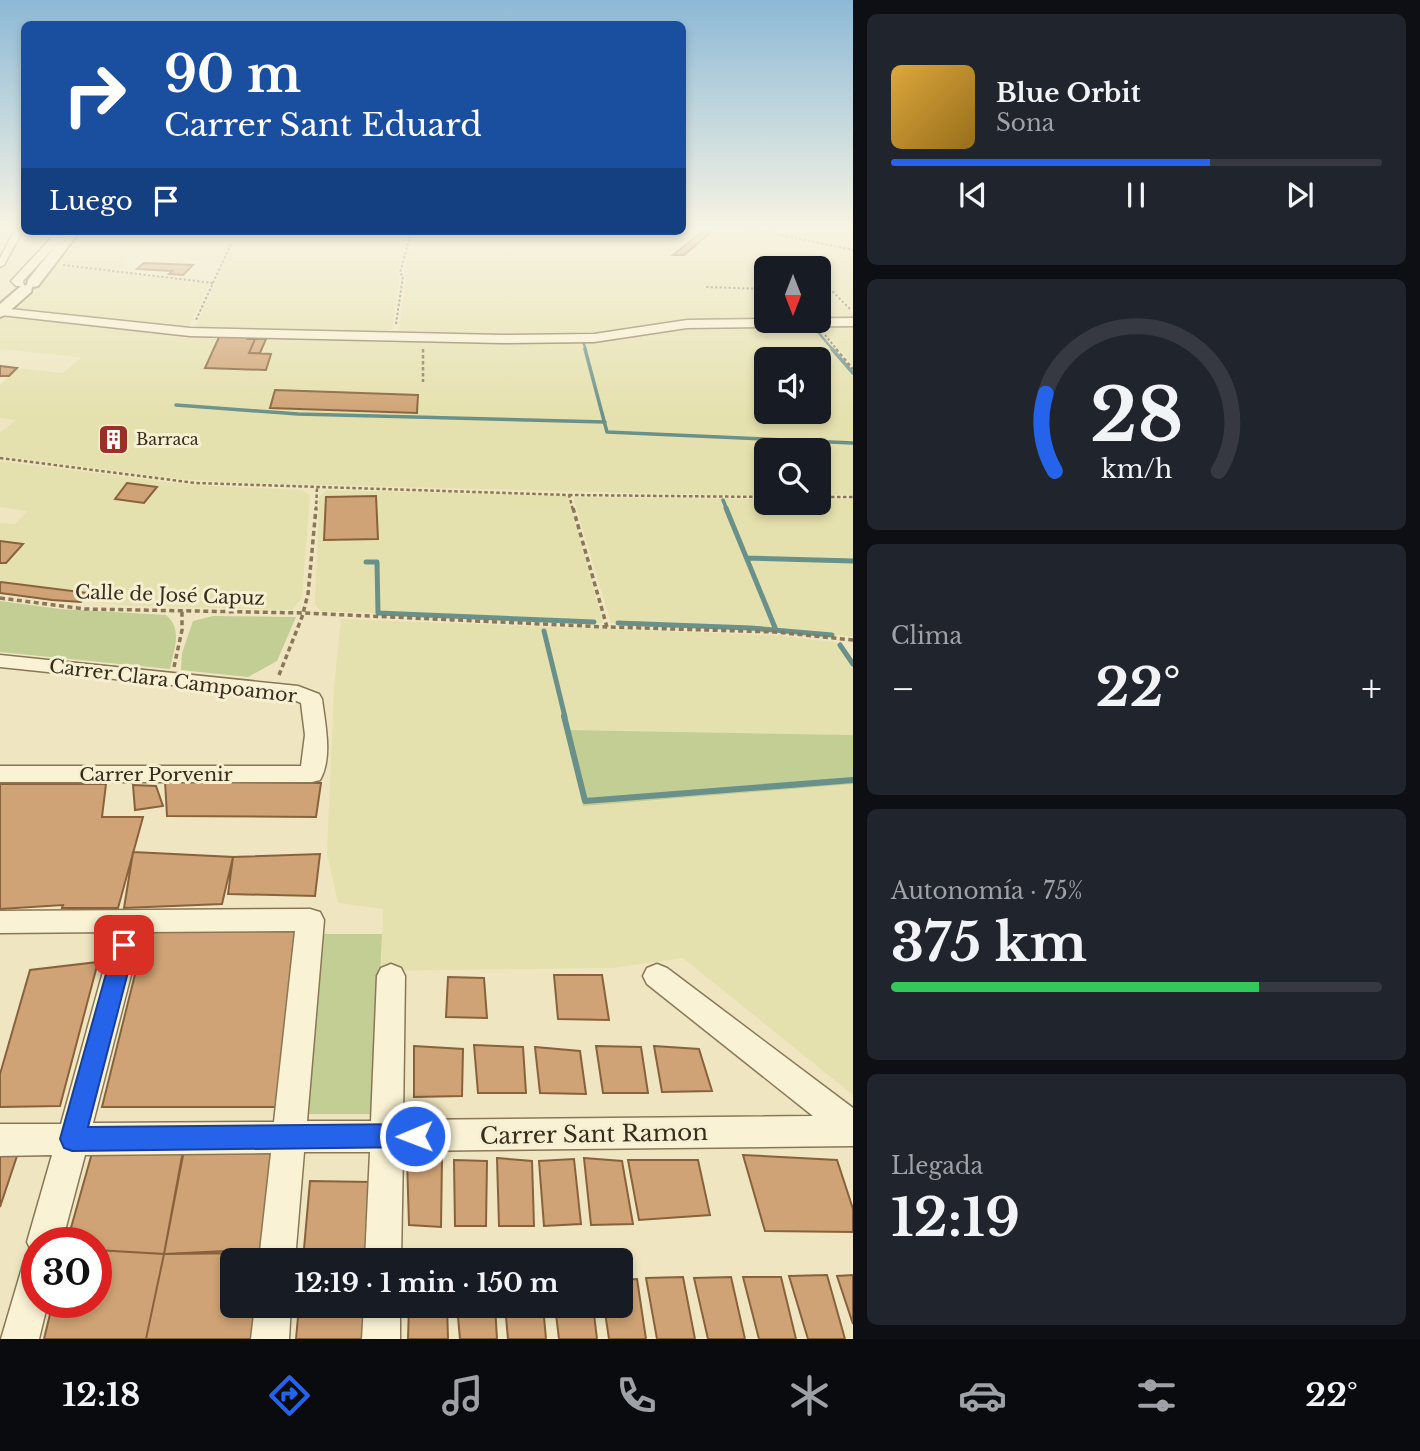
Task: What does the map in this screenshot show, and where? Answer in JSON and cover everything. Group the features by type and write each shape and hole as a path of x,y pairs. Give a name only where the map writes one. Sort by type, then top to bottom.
{"street":[{"path":"0,311 16,290"},
{"path":"0,311 190,332 423,336 594,338 687,324 754,323"},
{"path":"831,323 853,322"},
{"name":"Carrer Clara Campoamor","path":"0,661 290,691 311,699 316,735 312,774"},
{"name":"Carrer Porvenir","path":"0,774 312,774"},
{"path":"0,922 310,920 278,1248"},
{"path":"49,1227 131,921"},
{"path":"383,1248 391,976"},
{"path":"657,976 853,1130"},
{"name":"Carrer Sant Ramon","path":"0,1140 853,1130"},
{"path":"20,1339 25,1318"},
{"path":"270,1339 272,1318"},
{"path":"381,1339 382,1318"}],"path":[{"path":"190,332 209,290"},
{"path":"392,335 400,290"},
{"path":"831,291 853,312"},
{"path":"822,333 853,369"},
{"path":"423,336 423,382"},
{"path":"0,458 195,483 569,495 754,497"},
{"path":"276,689 282,659 304,613 309,593 317,488"},
{"path":"569,495 607,626"},
{"path":"831,497 853,498"},
{"name":"Calle de José Capuz","path":"0,598 85,608 304,613 775,632 853,640"},
{"path":"170,678 182,630 183,610"}],"shaded area":[{"path":"30,290 207,290 187,330 12,309"},
{"path":"212,290 398,290 392,329 386,334 194,330"},
{"path":"404,290 754,290 754,322 676,323 592,336 398,334"},
{"path":"831,290 853,290 853,308 834,291"},
{"path":"831,293 853,314 853,321 831,321"},
{"path":"3,315 187,333 580,340 667,328 754,326 754,333 819,333 831,347 754,347 754,424 831,424 831,347 853,373 853,495 831,494 831,438 754,438 754,495 240,483 179,479 0,456 0,433 16,420 0,418 0,385 17,368 63,373 82,357 0,349 0,317"},
{"path":"831,324 853,324 853,365 826,333 831,333"},
{"path":"0,461 191,485 302,490 310,495 302,598 292,610 132,606 0,593 0,523 15,524 27,511 0,507"},
{"path":"327,490 568,496 603,623 320,611 315,604 319,497"},
{"path":"573,497 754,499 754,515 831,515 831,500 853,499 853,637 778,629 611,623"},
{"path":"341,619 773,635 836,642 853,668 853,735 568,730 640,802 853,784 853,1095 683,958 613,968 381,971 383,909 338,903 327,853 334,687"}],"green space":[{"path":"0,601 60,609 166,615 176,633 170,669 0,652"},
{"path":"213,616 296,617 277,661 248,677 181,670 182,653 193,621"},
{"path":"568,730 853,735 853,784 583,806"},
{"path":"315,934 382,934 374,1114 296,1114"}],"building":[{"path":"220,335 250,336 248,339 255,339 249,353 271,354 266,370 205,368"},
{"path":"255,339 266,339 260,353 249,353"},
{"path":"0,366 17,368 9,376 0,376"},
{"path":"275,390 418,395 417,413 270,408"},
{"path":"127,483 157,487 144,503 115,499"},
{"path":"376,496 378,539 324,540 326,497"},
{"path":"0,541 23,544 6,563 0,563"},
{"path":"0,583 88,593 81,602 52,600 0,593"},
{"path":"165,781 321,783 316,817 167,816"},
{"path":"0,784 106,784 102,817 143,817 118,908 62,908 63,905 0,909"},
{"path":"133,785 156,786 163,806 135,810"},
{"path":"133,852 233,857 222,904 124,908"},
{"path":"320,854 315,896 228,894 233,857"},
{"path":"146,930 299,930 276,1107 102,1107"},
{"path":"98,962 60,1106 0,1107 0,1074 30,970"},
{"path":"554,975 602,975 609,1020 558,1019"},
{"path":"448,977 484,978 487,1018 446,1017"},
{"path":"474,1045 523,1047 526,1093 478,1093"},
{"path":"414,1046 463,1049 462,1096 414,1097"},
{"path":"596,1046 641,1047 648,1093 603,1093"},
{"path":"654,1046 699,1049 712,1091 662,1092"},
{"path":"535,1047 580,1051 586,1094 540,1093"},
{"path":"185,1145 277,1148 266,1248 220,1248 220,1251 164,1254"},
{"path":"0,1150 19,1150 0,1207"},
{"path":"183,1151 164,1254 112,1251 112,1227 71,1227 92,1153"},
{"path":"743,1155 837,1160 853,1209 853,1232 765,1231"},
{"path":"442,1158 441,1227 409,1225 407,1159"},
{"path":"497,1158 532,1161 534,1226 499,1226"},
{"path":"584,1158 622,1161 633,1224 591,1225"},
{"path":"574,1159 581,1224 544,1226 539,1161"},
{"path":"454,1160 487,1161 486,1226 455,1226"},
{"path":"628,1160 698,1160 710,1215 639,1220"},
{"path":"310,1181 370,1182 368,1248 304,1248"},
{"path":"112,1251 164,1254 146,1339 44,1339 49,1318 112,1318"},
{"path":"220,1253 220,1318 258,1318 255,1339 146,1339 164,1254"},
{"path":"827,1275 845,1339 808,1339 789,1276"},
{"path":"853,1275 853,1324 837,1276"},
{"path":"683,1277 695,1339 657,1339 646,1278"},
{"path":"731,1277 745,1339 708,1339 694,1278"},
{"path":"743,1277 781,1277 796,1339 759,1339"},
{"path":"633,1279 637,1279 646,1339 609,1339 606,1318 633,1318"},
{"path":"298,1318 367,1318 366,1339 296,1339"},
{"path":"409,1318 447,1318 448,1339 408,1339"},
{"path":"458,1318 496,1318 497,1339 460,1339"},
{"path":"506,1318 544,1318 546,1339 508,1339"},
{"path":"556,1318 594,1318 597,1339 559,1339"}],"waterway":[{"path":"819,333 834,351"},
{"path":"580,341 583,341 586,351"},
{"path":"585,349 604,422"},
{"path":"832,349 853,373"},
{"path":"176,405 298,414 604,422"},
{"path":"604,422 607,432 853,443"},
{"path":"723,500 727,510"},
{"path":"726,508 776,630"},
{"path":"747,558 853,561"},
{"path":"366,562 377,562 378,613 594,622"},
{"path":"618,623 751,628 832,635"},
{"path":"544,631 565,717"},
{"path":"840,645 853,664"},
{"path":"564,716 585,801 853,780"}],"place":[{"name":"Barraca","path":"113,439"}],"route":[{"path":"124,945 72,1139 415,1136"}]}
